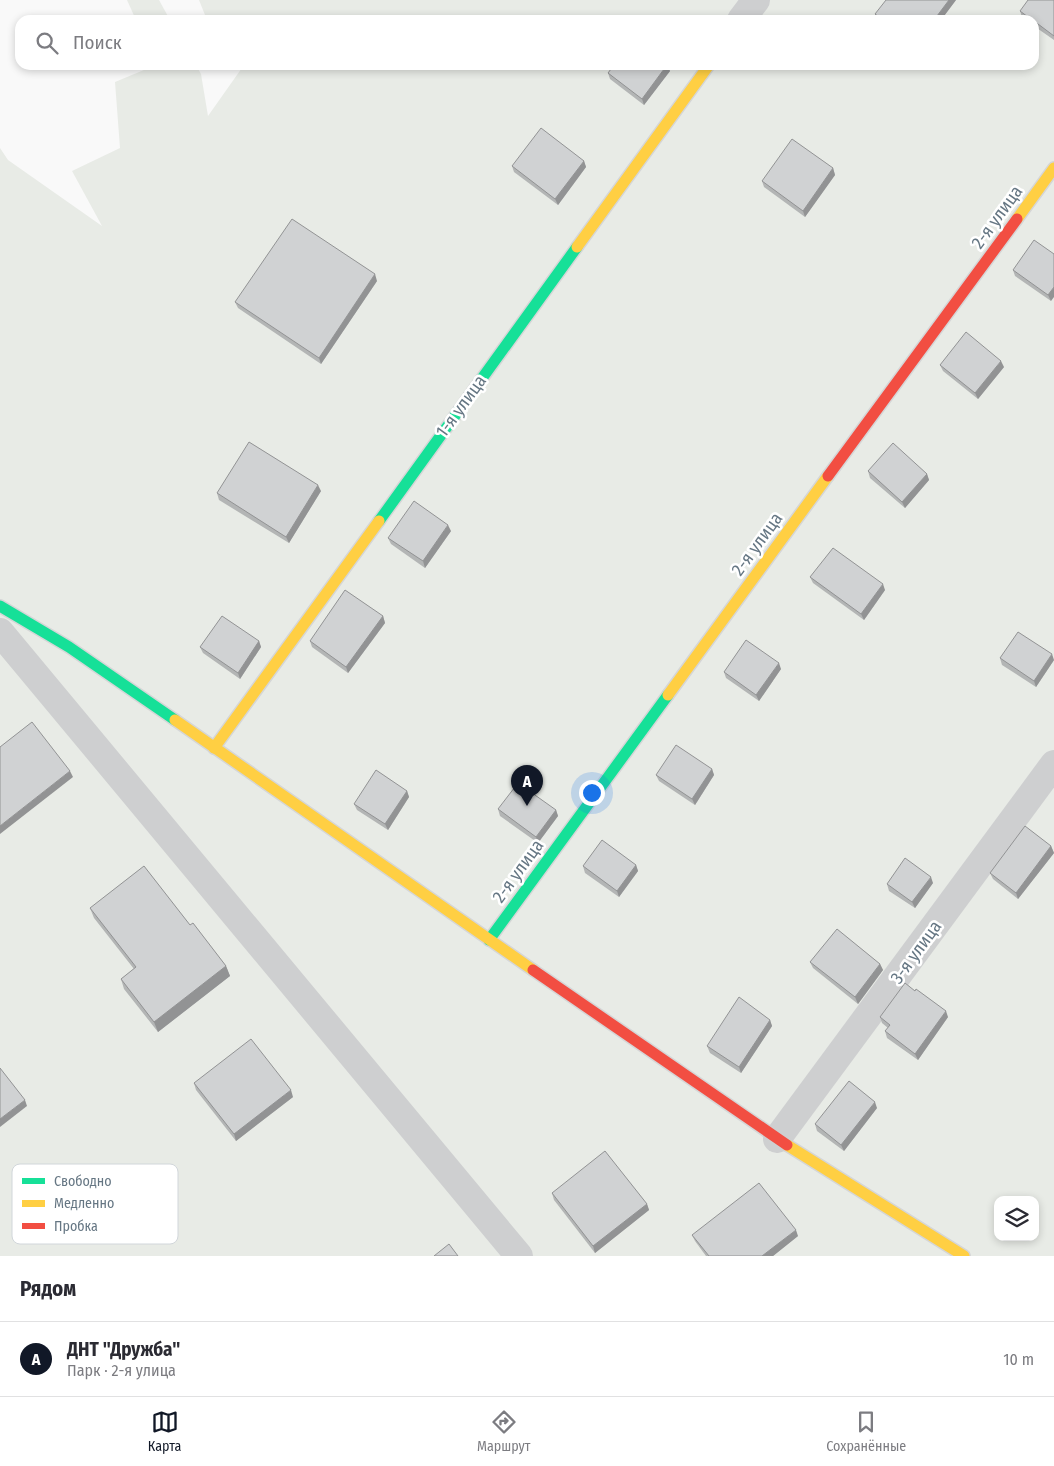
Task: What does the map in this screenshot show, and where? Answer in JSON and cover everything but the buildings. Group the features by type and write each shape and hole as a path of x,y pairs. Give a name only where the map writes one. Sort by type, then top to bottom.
{"street":[{"path":"745,15 756,0"},
{"name":"1-я улица","path":"214,748 705,70"},
{"name":"2-я улица","path":"489,940 1054,168"},
{"path":"0,606 69,647 777,1139 964,1256"},
{"path":"0,632 519,1256"},
{"name":"3-я улица","path":"777,1139 1054,764"}],"shaded area":[{"path":"127,0 159,0 167,15 134,15"},
{"path":"199,0 1054,0 1054,1256 0,1256 0,148 8,160 102,226 72,171 120,148 115,82 144,70 199,70 208,116 240,70 1039,70 1039,15 205,15"}],"traffic: fast":[{"path":"379,521 577,247"},
{"path":"0,606 69,647 175,720"},
{"path":"489,940 668,695"}],"traffic: slow":[{"path":"577,247 705,70"},
{"path":"1017,219 1054,168"},
{"path":"668,695 828,476"},
{"path":"214,748 379,521"},
{"path":"175,720 533,970"},
{"path":"787,1145 964,1256"}],"traffic: jam":[{"path":"828,476 1017,219"},
{"path":"533,970 787,1145"}],"place":[{"name":"ДНТ \"Дружба\"","path":"527,806"}]}
